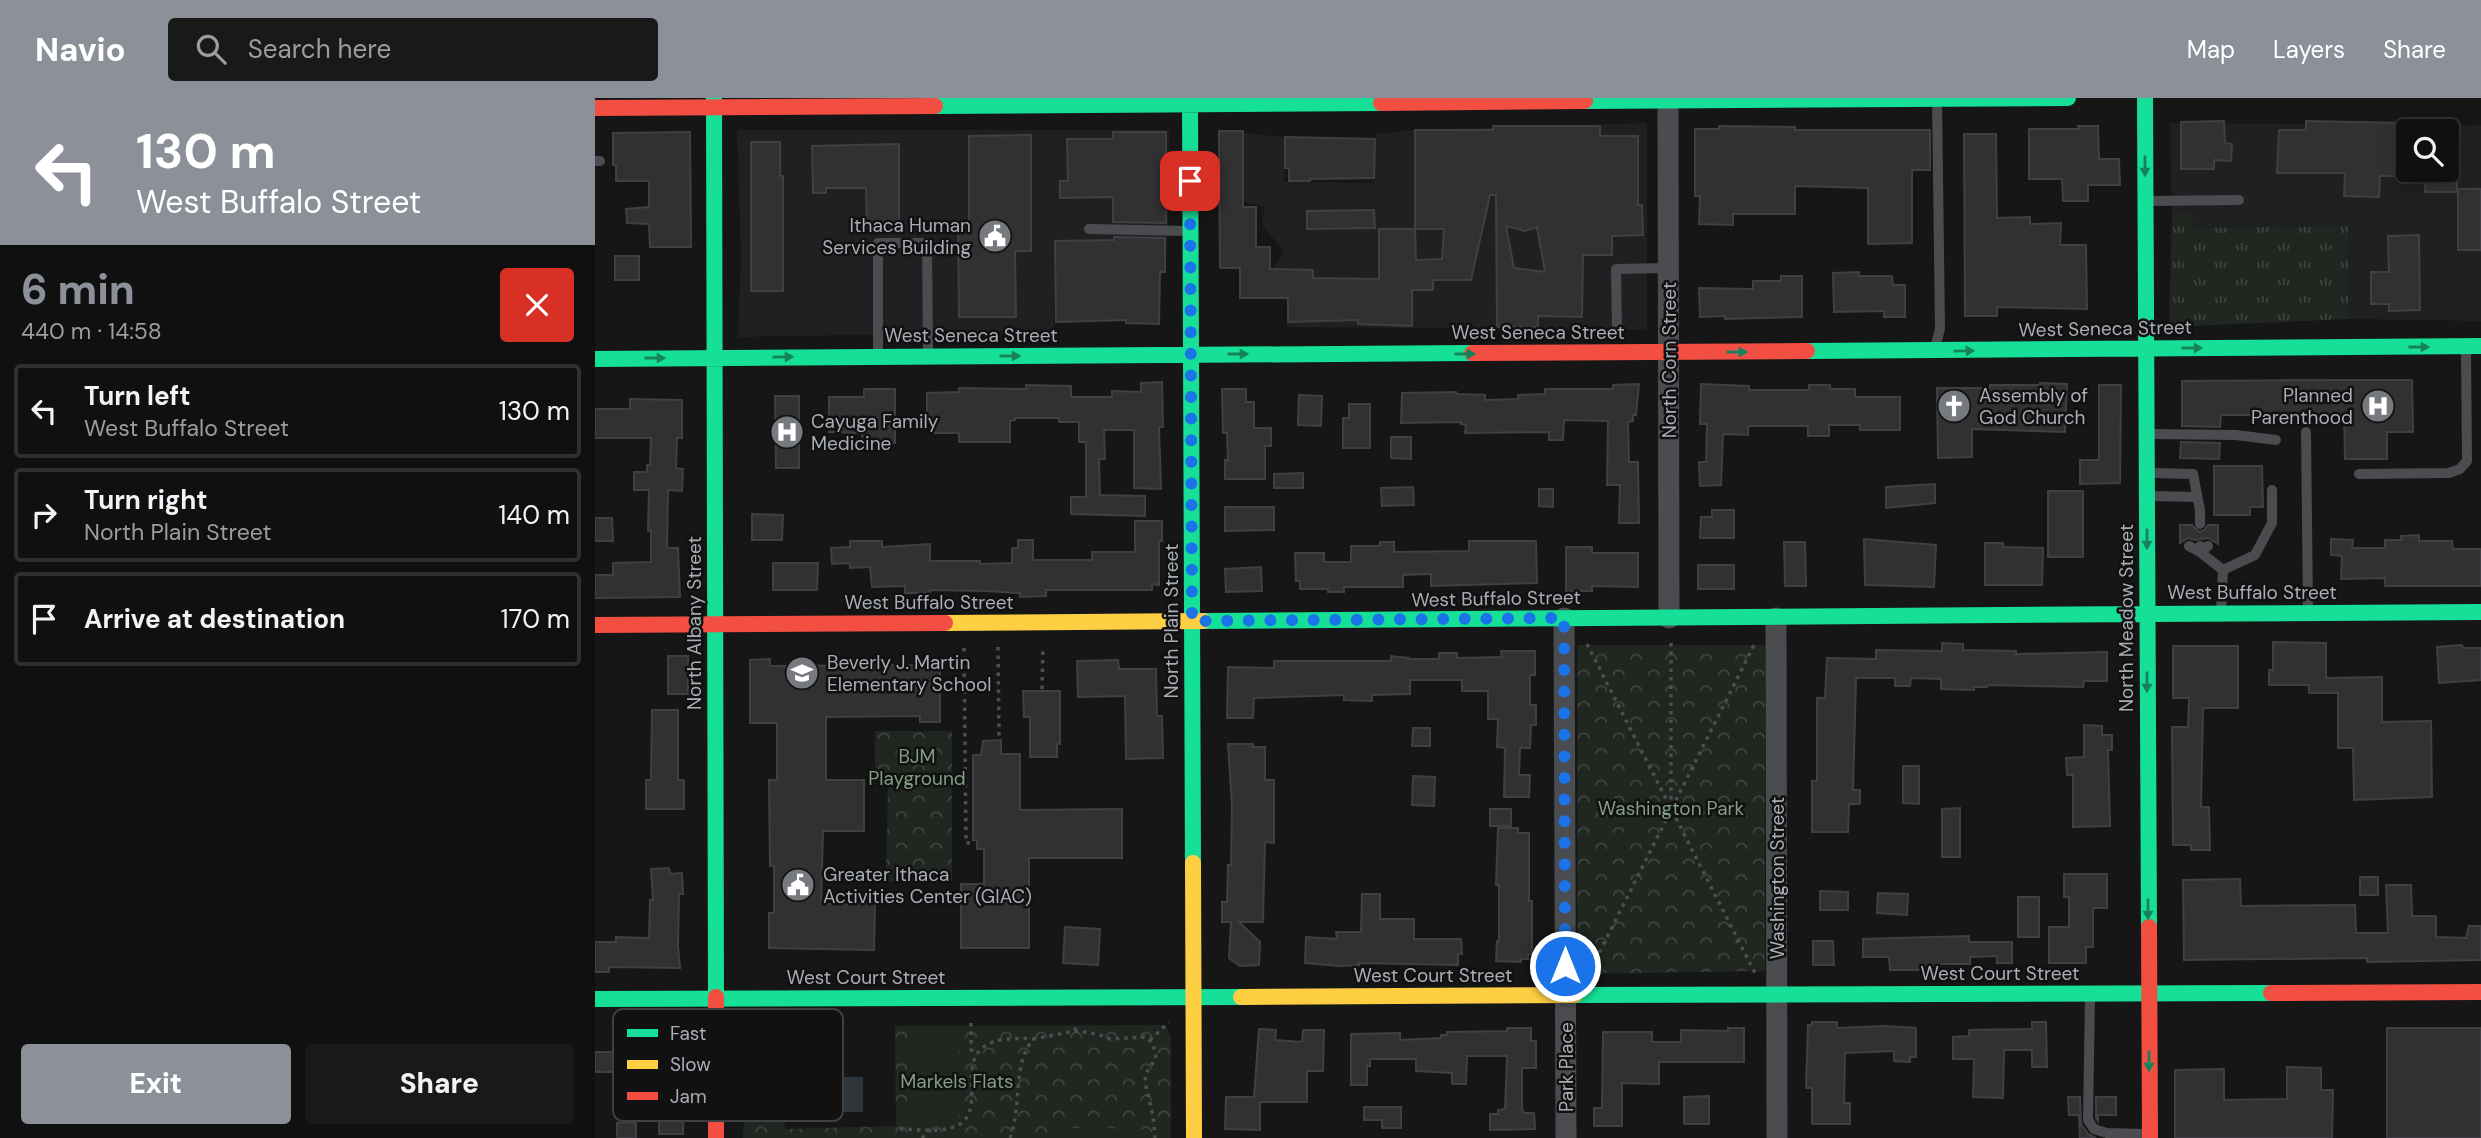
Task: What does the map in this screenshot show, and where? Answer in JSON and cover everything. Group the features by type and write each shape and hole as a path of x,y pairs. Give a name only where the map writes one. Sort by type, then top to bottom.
{"main road":[{"path":"595,108 714,102 2068,98"},
{"name":"North Meadow Street","path":"2145,98 2150,1136"},
{"name":"North Plain Street","path":"1190,101 1194,1138"},
{"name":"North Albany Street","path":"714,102 716,1009"},
{"name":"West Seneca Street","path":"595,359 2473,346"},
{"name":"West Buffalo Street","path":"595,625 2481,612"},
{"name":"West Court Street","path":"595,999 2481,992"}],"street":[{"name":"North Corn Street","path":"1668,99 1669,618"},
{"name":"Park Place","path":"1564,618 1566,1138"},
{"name":"Washington Street","path":"1776,618 1777,1138"}],"lane":[{"path":"1935,351 1940,329 1937,99"},
{"path":"2145,201 2239,200"},
{"path":"1089,229 1191,231"},
{"path":"878,356 878,243 927,243 928,356"},
{"path":"1617,331 1616,269 1668,268"},
{"path":"2359,474 2449,473 2460,469 2467,461 2473,346"},
{"path":"2307,432 2308,613"},
{"path":"2146,434 2236,435 2276,440"},
{"path":"2147,473 2193,474 2200,510 2199,524 2200,510"},
{"path":"2223,570 2255,555 2272,523 2272,490"},
{"path":"2147,496 2197,497"},
{"path":"2199,548 2223,570"},
{"path":"2221,614 2223,570"},
{"path":"2090,993 2088,1120 2094,1129 2108,1133 2150,1136"}],"path":[{"path":"1671,643 1671,810"},
{"path":"1587,984 1587,976 1755,643"},
{"path":"1587,644 1756,975"},
{"path":"998,647 999,736"},
{"path":"1042,689 1043,647"},
{"path":"964,648 966,843 975,843"},
{"path":"1150,1040 1163,1031 1169,1022"},
{"path":"971,1023 971,1049 975,1056"},
{"path":"1075,1031 1076,1023"},
{"path":"900,1129 949,1128 960,1124 968,1115 971,1105 971,1063 975,1056 1001,1039 1034,1039 1075,1031 1110,1039 1146,1037 1153,1044 1156,1058 1146,1073 1145,1082 1153,1116 1154,1138"},
{"path":"1010,1138 1018,1103 1023,1054 1034,1039"},
{"path":"922,1138 931,1129"}],"shaded area":[{"path":"1647,123 1647,330 1287,327 1288,271 1272,298 1240,298 1239,276 1271,271 1284,252 1262,224 1265,207 1219,195 1219,131 1285,137 1284,182 1374,183 1376,134 1415,130"},
{"path":"2170,123 2396,124 2396,182 2459,182 2459,125 2481,125 2481,321 2348,319 2347,226 2193,228 2190,213 2172,213"},
{"path":"737,130 1169,130 1165,272 1124,272 1082,258 1081,240 1056,241 1054,332 738,337 741,257"},
{"path":"843,1077 863,1077 863,1112 843,1112"}],"green space":[{"path":"2172,213 2190,213 2194,228 2348,226 2348,319 2169,327"},
{"name":"Washington Park","path":"1577,645 1765,645 1765,971 1577,974"},
{"name":"BJM Playground","path":"875,731 952,731 952,881 886,882 888,787 882,785 882,779 875,777"},
{"name":"Markels Flats","path":"1165,1025 1171,1036 1171,1138 743,1138 744,1121 784,1121 785,1129 896,1126 895,1026"},
{"path":"907,1031 959,1031 959,1118 907,1118"},
{"path":"1066,1128 1149,1129 1149,1138 1066,1138"}],"building":[{"path":"2224,121 2225,143 2232,144 2231,161 2214,160 2214,169 2181,169 2181,122"},
{"path":"2306,121 2396,123 2396,176 2380,176 2379,197 2344,196 2345,173 2277,173 2279,130 2306,130"},
{"path":"1493,126 1600,126 1600,136 1638,136 1638,205 1642,205 1643,235 1612,236 1612,255 1583,255 1582,317 1538,316 1538,327 1497,327 1496,195 1490,195 1471,280 1433,280 1433,290 1412,290 1412,326 1358,324 1358,320 1288,322 1288,298 1240,298 1240,268 1220,268 1219,131 1243,131 1243,207 1256,207 1256,247 1270,247 1270,269 1313,270 1313,278 1379,279 1379,229 1415,229 1415,130 1493,130","holes":["1506,226 1525,231 1537,227 1545,272 1514,268","1415,229 1444,229 1442,259 1416,260"]},
{"path":"1719,126 1795,127 1795,130 1930,130 1930,170 1912,170 1912,243 1868,244 1868,188 1795,186 1795,214 1733,214 1733,225 1699,224 1700,196 1695,196 1695,129 1719,129"},
{"path":"2078,126 2098,126 2099,159 2119,159 2120,185 2088,185 2088,201 2063,201 2062,179 2029,179 2029,129 2079,129"},
{"path":"690,132 691,247 650,247 649,224 627,223 626,209 649,207 649,181 616,181 613,133"},
{"path":"1113,132 1166,132 1166,223 1113,222 1113,197 1060,198 1060,181 1068,181 1067,139 1113,139"},
{"path":"1964,134 1996,134 1997,218 2030,217 2030,224 2061,223 2060,245 2086,245 2087,309 1997,307 1997,316 1965,316"},
{"name":"Ithaca Human Services Building","path":"1031,135 1031,251 1015,251 1016,317 959,317 958,221 969,221 969,136"},
{"path":"1285,137 1375,139 1374,178 1289,181 1289,168 1285,168"},
{"path":"751,142 780,142 780,176 783,176 783,291 751,291"},
{"path":"899,144 899,229 867,229 866,188 826,188 826,193 813,193 812,146"},
{"path":"2425,182 2457,182 2457,192 2425,192"},
{"path":"2458,189 2481,189 2481,250 2458,250"},
{"path":"1374,210 1375,228 1307,229 1307,211"},
{"path":"2419,235 2420,310 2389,311 2389,304 2371,304 2371,272 2389,272 2388,236"},
{"path":"1114,237 1165,238 1165,272 1160,272 1159,324 1126,323 1126,320 1056,322 1055,241 1114,240"},
{"path":"615,256 639,256 639,280 615,280"},
{"path":"1859,272 1859,276 1892,276 1893,285 1905,285 1905,317 1884,317 1884,311 1834,312 1833,273"},
{"path":"1781,276 1802,276 1802,317 1700,317 1699,288 1753,289 1753,281 1781,281"},
{"path":"2412,380 2413,432 2387,432 2387,459 2345,459 2344,415 2221,415 2220,427 2182,426 2182,381"},
{"path":"1162,382 1163,427 1159,427 1161,489 1134,488 1134,430 1104,430 1105,459 1099,459 1100,495 1145,496 1145,516 1071,514 1071,497 1086,497 1086,442 1079,442 1079,422 1059,422 1059,418 1015,418 1010,421 1010,442 959,442 959,433 934,433 934,419 927,419 927,393 959,392 959,388 1026,389 1026,385 1071,386 1071,397 1112,397 1112,391 1141,392 1141,383"},
{"path":"1639,384 1636,415 1633,415 1633,421 1628,422 1629,462 1638,462 1639,523 1619,523 1620,485 1607,485 1608,421 1564,420 1563,440 1549,440 1549,432 1465,433 1466,425 1461,422 1401,423 1402,393 1456,392 1485,395 1485,400 1518,399 1518,395 1545,394 1545,389 1613,389 1613,385"},
{"path":"1701,384 1749,386 1749,390 1809,390 1809,385 1830,385 1830,389 1855,389 1855,397 1900,397 1900,430 1860,430 1860,425 1829,425 1829,436 1808,436 1808,426 1748,426 1748,435 1723,434 1721,485 1700,486 1699,462 1706,462 1707,424 1700,424"},
{"path":"2067,384 2065,432 1972,429 1972,457 1938,458 1937,388 1990,388 1990,385"},
{"path":"2099,385 2121,385 2120,483 2080,484 2080,460 2099,460"},
{"path":"864,389 895,389 895,443 862,443 862,434 829,432 829,397 864,397"},
{"path":"1222,389 1246,389 1246,402 1254,402 1254,428 1271,428 1271,446 1265,446 1265,479 1225,479 1225,460 1228,461 1227,433 1223,433"},
{"path":"1299,395 1322,396 1321,426 1298,425"},
{"name":"Cayuga Family Medicine","path":"775,396 799,396 799,468 776,468"},
{"path":"630,399 682,400 682,438 677,438 676,468 683,469 682,491 668,490 667,548 678,548 680,597 595,598 595,575 613,575 613,563 651,562 651,531 648,531 649,490 634,490 634,472 647,472 647,465 650,465 651,438 595,438 595,409 630,409"},
{"path":"1349,404 1370,404 1370,448 1343,448 1343,418 1349,418"},
{"path":"1391,437 1411,437 1411,459 1391,458"},
{"path":"2181,442 2220,443 2219,459 2180,458"},
{"path":"2214,466 2262,466 2263,507 2250,507 2250,515 2214,515"},
{"path":"1303,473 1303,488 1274,488 1274,474"},
{"path":"1935,484 1935,503 1886,508 1886,487"},
{"path":"1413,487 1414,505 1382,506 1381,488"},
{"path":"1539,489 1553,489 1553,507 1539,506"},
{"path":"2048,491 2083,491 2083,557 2048,557"},
{"path":"1225,507 1274,507 1274,530 1225,531"},
{"path":"1712,510 1734,510 1734,538 1700,538 1701,517 1712,517"},
{"path":"752,514 783,515 782,540 752,540"},
{"path":"595,518 612,518 613,541 595,541"},
{"path":"1135,521 1162,521 1159,585 1152,584 1152,590 1046,590 1046,596 1020,597 1020,593 986,591 930,590 930,593 905,593 905,586 872,587 870,567 850,568 850,563 832,564 831,548 850,547 850,541 882,541 882,547 930,544 930,561 980,561 980,564 1012,563 1012,548 1018,548 1018,540 1033,540 1033,560 1092,560 1092,552 1135,552"},
{"path":"2180,525 2192,525 2199,532 2208,525 2218,525 2218,544 2208,538 2188,538 2180,543"},
{"path":"2419,535 2419,541 2452,541 2453,549 2481,549 2481,586 2385,586 2385,578 2341,579 2342,556 2331,555 2331,539 2353,540 2352,548 2385,548 2385,540 2401,540 2401,536"},
{"path":"1864,539 1936,545 1934,587 1865,585"},
{"path":"1469,541 1536,541 1537,583 1431,586 1431,574 1403,575 1403,587 1344,587 1344,592 1328,592 1328,589 1300,589 1300,581 1296,581 1295,553 1324,553 1324,562 1351,562 1351,546 1380,546 1380,542 1394,542 1394,552 1469,551"},
{"path":"1784,542 1805,542 1806,586 1785,586"},
{"path":"1985,543 2003,543 2003,547 2043,548 2042,585 1985,585"},
{"path":"1566,547 1592,547 1592,553 1638,553 1638,587 1592,586 1592,591 1566,591"},
{"path":"773,563 818,563 817,590 773,590"},
{"path":"1698,565 1734,565 1734,589 1698,589"},
{"path":"1261,567 1262,591 1226,592 1225,569"},
{"path":"2273,642 2326,643 2326,678 2382,677 2382,722 2431,721 2432,797 2354,800 2353,748 2338,748 2338,693 2309,693 2309,685 2269,685 2269,670 2273,670"},
{"path":"1942,643 1963,644 1963,650 2016,651 2016,654 2107,652 2107,681 2084,681 2083,687 1988,685 1974,687 1974,690 1941,689 1941,679 1911,678 1910,686 1895,686 1895,678 1856,678 1853,790 1860,790 1860,804 1849,804 1848,832 1812,832 1812,781 1817,781 1817,698 1825,698 1827,658 1876,659 1876,650 1942,651"},
{"path":"2462,645 2463,648 2481,648 2481,680 2439,683 2437,647"},
{"path":"2173,646 2238,646 2238,708 2203,708 2201,807 2209,807 2210,850 2191,850 2191,845 2173,845 2172,727 2188,727 2189,698 2173,698"},
{"path":"1501,651 1535,651 1535,675 1530,675 1530,705 1536,705 1536,725 1531,725 1530,748 1520,748 1519,775 1530,775 1529,797 1504,797 1505,748 1497,747 1498,719 1488,719 1488,691 1462,691 1462,680 1410,680 1410,694 1372,695 1372,701 1344,700 1344,695 1254,698 1253,718 1227,718 1228,667 1274,668 1274,661 1391,661 1391,656 1439,659 1439,653 1457,653 1457,658 1502,657"},
{"path":"668,656 688,656 688,694 668,694"},
{"path":"770,659 770,666 920,665 920,660 940,660 940,722 920,722 920,716 826,717 826,780 864,780 864,831 823,831 821,904 875,904 874,950 769,948 769,913 774,913 774,866 770,866 769,780 777,780 777,723 750,723 750,660"},
{"path":"1118,660 1119,669 1156,669 1157,716 1162,716 1163,758 1126,759 1125,696 1078,697 1077,661"},
{"path":"1023,691 1060,691 1060,744 1057,744 1057,757 1030,757 1030,717 1024,717"},
{"path":"652,710 678,710 678,780 684,780 684,809 646,809 646,780 651,780"},
{"path":"2084,725 2102,726 2102,735 2112,735 2112,750 2108,750 2110,826 2073,827 2073,775 2067,775 2066,758 2084,757"},
{"path":"1413,728 1430,728 1430,746 1412,746"},
{"path":"1001,740 1001,754 1020,754 1020,810 1122,809 1122,858 1029,858 1029,948 961,948 961,884 984,884 984,849 977,849 977,840 973,840 973,755 981,755 983,741"},
{"path":"1228,744 1265,747 1265,780 1274,780 1274,843 1265,842 1263,922 1239,922 1260,942 1259,965 1240,966 1229,958 1231,922 1222,922 1222,902 1227,902 1228,865 1231,865 1232,806"},
{"path":"1903,766 1919,766 1919,804 1903,803"},
{"path":"1413,776 1435,777 1434,806 1412,805"},
{"path":"1960,808 1960,857 1942,857 1942,809"},
{"path":"1490,809 1511,809 1511,826 1490,826"},
{"path":"1498,828 1518,828 1518,833 1529,833 1532,955 1528,954 1528,959 1521,959 1521,962 1496,961 1499,941 1499,885 1496,885"},
{"path":"669,868 670,874 682,873 683,894 679,894 680,968 609,967 609,972 595,972 595,942 616,942 616,937 649,938 650,900 653,900 651,869"},
{"path":"2064,874 2107,874 2107,908 2093,908 2093,947 2086,947 2086,963 2049,963 2049,927 2069,927 2069,897 2064,897"},
{"path":"2360,877 2378,877 2378,895 2360,895"},
{"path":"2240,879 2241,906 2355,905 2356,933 2388,933 2386,885 2411,885 2412,916 2436,916 2436,937 2466,938 2469,926 2481,926 2481,960 2184,960 2183,880"},
{"path":"1820,891 1848,892 1848,910 1820,910"},
{"path":"1878,893 1908,894 1907,915 1877,913"},
{"path":"1362,894 1380,894 1380,919 1414,919 1414,939 1461,939 1462,954 1458,954 1458,965 1359,963 1340,966 1305,963 1306,937 1337,939 1336,932 1361,932"},
{"path":"2018,897 2039,897 2039,937 2018,937"},
{"path":"1065,927 1100,929 1098,965 1063,963"},
{"path":"1969,936 1969,942 2012,942 2012,963 1997,963 1997,956 1970,957 1970,964 1937,964 1937,970 1890,970 1889,957 1863,957 1863,939"},
{"path":"1813,941 1833,941 1834,965 1813,965"},
{"path":"1812,1022 1837,1022 1837,1028 1916,1028 1916,1057 1910,1057 1910,1062 1894,1061 1894,1051 1845,1053 1844,1103 1850,1103 1850,1124 1812,1124 1812,1088 1806,1088 1808,1025 1812,1025"},
{"path":"2032,1022 2046,1022 2047,1067 2032,1067 2032,1050 2004,1050 2003,1098 1973,1097 1974,1059 1953,1059 1953,1037 1969,1036 1969,1030 2032,1029"},
{"path":"1507,1028 1531,1028 1531,1041 1536,1041 1536,1068 1522,1068 1522,1109 1524,1113 1534,1113 1535,1129 1490,1130 1490,1114 1498,1114 1498,1110 1505,1109 1507,1056 1467,1056 1466,1084 1452,1084 1452,1073 1416,1071 1416,1059 1370,1059 1370,1066 1367,1066 1367,1085 1351,1085 1351,1034 1400,1033 1400,1040 1441,1038 1441,1035 1447,1035 1447,1032 1507,1031"},
{"path":"1728,1028 1744,1028 1744,1062 1659,1062 1659,1084 1622,1083 1622,1126 1594,1126 1594,1108 1602,1108 1603,1032 1652,1032 1652,1042 1681,1042 1681,1030 1728,1031"},
{"path":"2387,1028 2481,1028 2481,1138 2387,1138"},
{"path":"1259,1029 1276,1030 1275,1040 1302,1042 1303,1030 1324,1030 1323,1071 1307,1071 1307,1102 1260,1102 1260,1130 1225,1129 1226,1097 1254,1097"},
{"path":"595,1052 613,1052 613,1072 595,1072"},
{"path":"2287,1067 2321,1068 2321,1090 2333,1090 2332,1138 2175,1138 2175,1070 2224,1069 2224,1100 2287,1099"},
{"path":"1709,1096 1709,1124 1684,1124 1684,1097"},
{"path":"2068,1097 2080,1097 2081,1124 2088,1134 2096,1138 2080,1138 2079,1115 2069,1115"},
{"path":"2096,1097 2116,1097 2116,1115 2098,1115 2098,1121"},
{"path":"1364,1107 1401,1107 1401,1128 1382,1128 1382,1120 1364,1120"},
{"path":"659,1121 683,1121 683,1134 659,1134"},
{"path":"636,1122 636,1138 617,1138 617,1123"}],"traffic: fast":[{"path":"714,98 716,997"},
{"path":"1190,98 1193,863"},
{"path":"1585,101 2068,98"},
{"path":"2145,98 2149,927"},
{"path":"935,106 1381,103"},
{"path":"1807,351 2481,346"},
{"path":"595,359 1472,353"},
{"path":"2147,614 2481,612"},
{"path":"1203,621 2147,614"},
{"path":"1575,995 2271,993"},
{"path":"595,999 1241,997"}],"traffic: slow":[{"path":"945,623 1203,621"},
{"path":"1193,863 1194,1138"},
{"path":"1241,997 1575,995"}],"traffic: jam":[{"path":"1381,103 1585,101"},
{"path":"595,108 935,106"},
{"path":"1472,353 1807,351"},
{"path":"595,625 945,623"},
{"path":"2149,927 2150,1138"},
{"path":"2271,993 2481,992"},
{"path":"716,997 716,1009"},
{"path":"716,1121 716,1138"}],"place":[{"name":"Ithaca Human Services Building","path":"995,236"},
{"name":"Assembly of God Church","path":"1954,406"},
{"name":"Planned Parenthood","path":"2378,406"},
{"name":"Cayuga Family Medicine","path":"787,432"},
{"name":"Beverly J. Martin Elementary School","path":"802,673"},
{"name":"Greater Ithaca Activities Center (GIAC)","path":"798,885"}],"route":[{"path":"1190,181 1192,621 1564,618 1565,966"}]}
